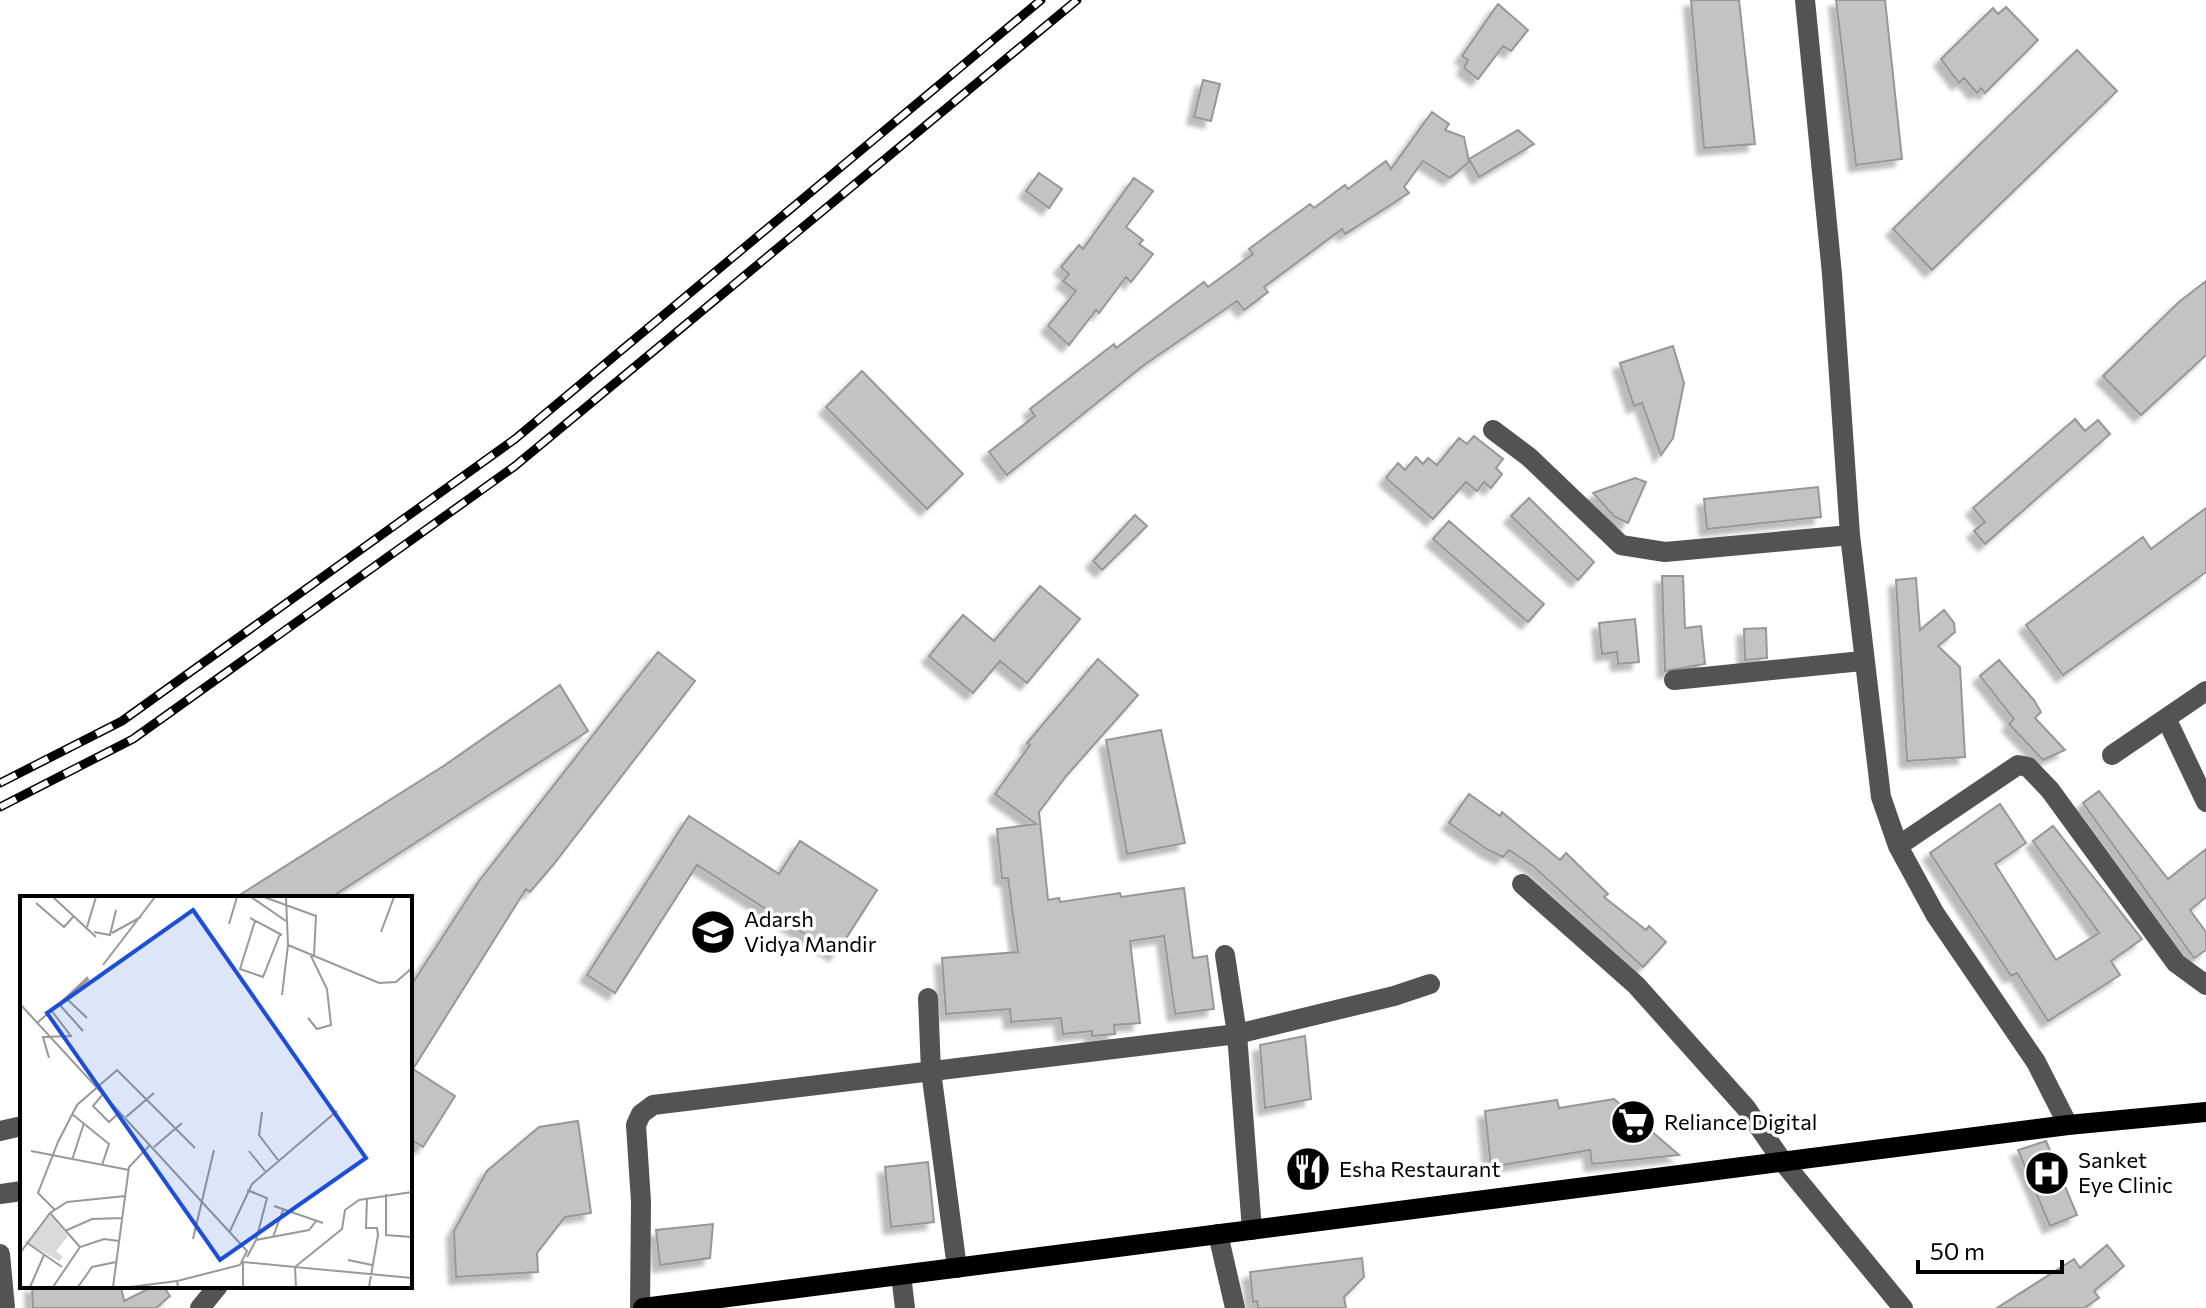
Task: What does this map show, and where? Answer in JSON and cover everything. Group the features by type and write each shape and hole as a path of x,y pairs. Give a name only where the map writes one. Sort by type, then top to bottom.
{"main road":[{"path":"642,1308 718,1303 901,1275 1218,1234 2068,1125 2206,1112"}],"street":[{"path":"1805,0 1832,274 1862,661 1881,797 1898,846 1935,914 2036,1062 2068,1125"},
{"path":"1493,430 1529,457 1621,545 1665,552 1850,535"},
{"path":"1674,680 1862,661"},
{"path":"2112,755 2206,691"},
{"path":"2167,720 2206,802"},
{"path":"1898,846 2018,765 2028,767 2050,790 2176,963 2206,985"},
{"path":"1522,884 1636,985 1746,1108 1783,1162 1903,1308"},
{"path":"1225,955 1237,1034 1252,1230"},
{"path":"642,1308 641,1202 636,1125 653,1105 1237,1034 1394,996 1430,984"},
{"path":"928,998 931,1071 957,1268"},
{"path":"0,1131 20,1126"},
{"path":"0,1194 20,1191"},
{"path":"1218,1234 1235,1308"},
{"path":"5,1308 8,1264"},
{"path":"901,1275 905,1308"},
{"path":"200,1308 216,1288"}],"building":[{"path":"1691,0 1739,0 1755,144 1704,148"},
{"path":"1836,0 1885,0 1902,159 1856,165"},
{"path":"1498,4 1528,30 1511,51 1503,46 1478,79 1464,68 1468,60 1462,56"},
{"path":"2006,7 2038,40 1985,93 1981,88 1977,93 1964,78 1959,83 1941,59 1993,8 1998,14"},
{"path":"2077,50 2117,91 1932,270 1893,229"},
{"path":"1203,80 1220,84 1211,121 1194,117"},
{"path":"1432,112 1449,124 1445,130 1464,137 1469,162 1450,178 1423,161 1404,187 1409,193 1345,234 1342,229 1264,287 1268,292 1244,310 1237,301 1144,365 1007,475 989,452 1035,416 1030,409 1114,344 1116,348 1204,282 1208,287 1253,254 1249,249 1310,204 1314,208 1345,185 1348,189 1386,161 1391,169"},
{"path":"1518,130 1534,144 1479,177 1469,159"},
{"path":"1039,173 1062,189 1049,208 1026,191"},
{"path":"1134,178 1153,191 1126,227 1143,240 1139,244 1153,254 1131,282 1126,277 1099,313 1096,310 1069,345 1048,326 1076,291 1063,281 1069,274 1061,267 1079,245 1083,249"},
{"path":"2206,281 2206,355 2141,415 2103,376 2179,302"},
{"path":"1673,346 1684,383 1673,438 1661,455 1642,403 1634,406 1620,363"},
{"path":"862,371 963,474 927,509 826,407"},
{"path":"2075,419 2085,431 2098,420 2110,434 1985,544 1974,531 1985,522 1973,508"},
{"path":"1474,436 1503,459 1496,468 1502,474 1491,488 1484,482 1477,491 1466,482 1433,519 1386,478 1398,463 1405,470 1416,457 1423,464 1428,458 1437,465 1459,438 1467,444"},
{"path":"1635,478 1646,482 1628,523 1615,517 1593,493"},
{"path":"1818,487 1821,517 1707,529 1704,499"},
{"path":"1529,498 1594,562 1578,580 1511,516"},
{"path":"2206,508 2206,572 2063,675 2026,625 2143,537 2151,549"},
{"path":"1135,515 1147,526 1102,570 1093,561"},
{"path":"1449,521 1544,604 1528,622 1433,539"},
{"path":"1662,576 1683,576 1685,628 1701,626 1705,664 1665,671"},
{"path":"1916,578 1920,630 1944,610 1954,623 1955,632 1938,646 1960,667 1965,757 1907,761 1896,580"},
{"path":"1040,586 1080,619 1027,683 1000,661 973,693 929,656 963,615 994,641"},
{"path":"1635,619 1639,662 1618,664 1617,652 1602,654 1599,623"},
{"path":"1766,628 1767,658 1745,660 1744,629"},
{"path":"658,652 695,681 553,865 530,892 526,889 413,1069 455,1096 423,1147 412,1140 412,984 479,881"},
{"path":"1098,659 1138,695 1067,775 1039,812 1048,900 1059,898 1060,902 1120,893 1121,897 1184,888 1193,958 1207,956 1214,1009 1175,1014 1164,936 1130,941 1140,1023 1114,1025 1115,1034 1092,1036 1092,1031 1063,1034 1061,1018 1011,1022 1010,1009 946,1014 942,958 1018,952 1008,878 1002,878 997,829 1036,824 995,794 1030,745 1027,743"},
{"path":"1999,660 2034,700 2041,712 2035,718 2065,750 2043,760 2009,724 2014,719 1980,676"},
{"path":"560,685 588,731 333,896 238,896 445,765"},
{"path":"1161,730 1185,843 1127,854 1106,740"},
{"path":"2099,791 2168,879 2206,849 2206,897 2190,910 2206,932 2206,950 2194,958 2083,803"},
{"path":"1469,794 1500,816 1502,812 1560,860 1566,853 1608,894 1604,897 1646,930 1649,926 1666,942 1643,967 1534,867 1509,850 1503,857 1488,850 1449,823"},
{"path":"2000,804 2026,843 1995,864 2056,960 2099,933 2033,841 2053,826 2142,939 2111,961 2120,975 2048,1021 2017,973 2011,976 1930,853"},
{"path":"689,816 779,874 800,841 877,890 836,954 697,865 615,993 587,975"},
{"path":"1305,1036 1311,1099 1265,1108 1260,1045"},
{"path":"1614,1099 1679,1155 1592,1164 1590,1150 1491,1167 1485,1111 1557,1100 1559,1108"},
{"path":"578,1121 591,1213 565,1217 537,1253 538,1272 456,1277 454,1231 487,1171 539,1127"},
{"path":"2046,1141 2077,1215 2050,1226 2018,1150"},
{"path":"928,1162 934,1222 891,1227 885,1167"},
{"path":"713,1224 710,1258 660,1265 656,1230"},
{"path":"2107,1245 2124,1266 2094,1291 2099,1298 2084,1308 1997,1308 2074,1259 2080,1268"},
{"path":"1362,1258 1364,1277 1344,1297 1346,1308 1258,1308 1257,1301 1253,1302 1250,1272"},
{"path":"32,1288 121,1288 124,1301 150,1288 164,1288 170,1296 156,1308 33,1308"}],"railway":[{"path":"0,783 122,721 515,439 1041,0"},
{"path":"0,807 133,739 515,466 1077,0"}],"place":[{"name":"Adarsh Vidya Mandir","path":"713,932"},
{"name":"Reliance Digital","path":"1633,1122"},
{"name":"Esha Restaurant","path":"1308,1169"},
{"name":"Sanket Eye Clinic","path":"2047,1173"}]}
